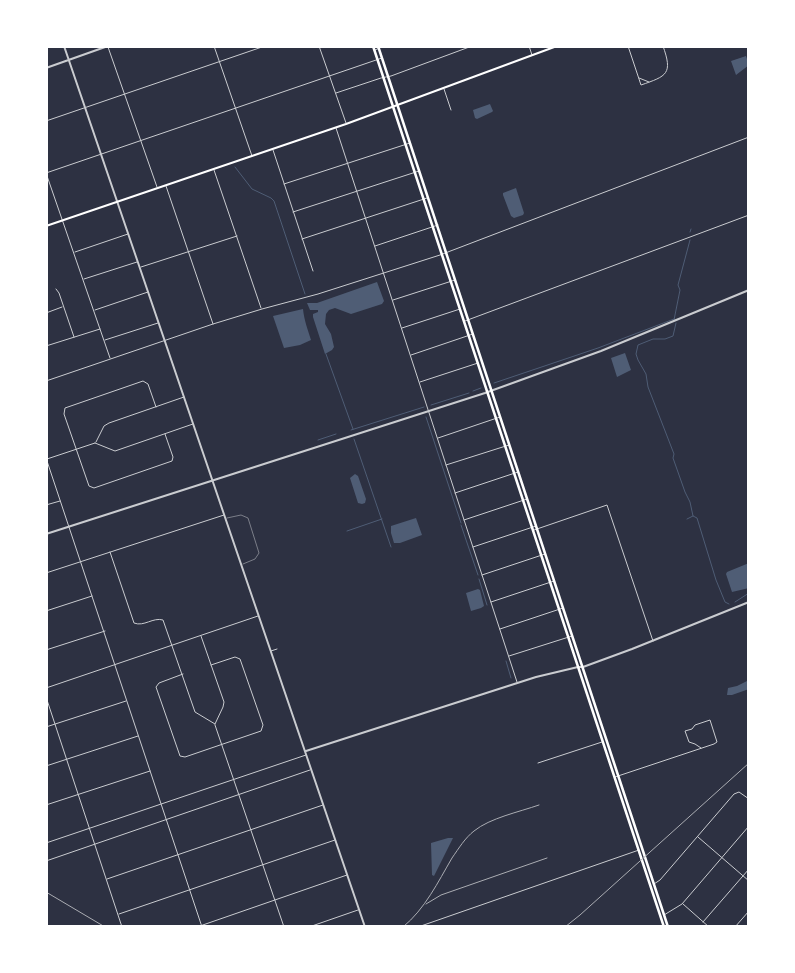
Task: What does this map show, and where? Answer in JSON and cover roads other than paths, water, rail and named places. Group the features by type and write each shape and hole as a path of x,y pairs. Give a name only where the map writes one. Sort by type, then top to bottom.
{"main road":[{"path":"46,226 336,128 557,46"},
{"path":"378,47 668,927"},
{"path":"373,48 664,927"}],"street":[{"path":"64,46 365,927"},
{"path":"46,68 108,46 158,188"},
{"path":"214,46 252,156"},
{"path":"46,121 265,46"},
{"path":"319,46 346,124"},
{"path":"373,48 384,46"},
{"path":"336,94 472,46"},
{"path":"529,46 532,55"},
{"path":"628,46 641,85 664,76 668,70 663,46"},
{"path":"111,360 46,173 382,58"},
{"path":"638,78 651,82"},
{"path":"444,88 451,110"},
{"path":"336,128 517,683"},
{"path":"46,381 213,324 318,294 442,253 749,137"},
{"path":"284,184 411,143"},
{"path":"273,149 313,271"},
{"path":"214,169 262,309"},
{"path":"293,212 420,171"},
{"path":"166,186 213,324"},
{"path":"302,239 428,198"},
{"path":"464,322 749,214"},
{"path":"374,246 438,225"},
{"path":"74,252 128,234"},
{"path":"140,267 237,236"},
{"path":"83,280 138,262"},
{"path":"392,300 456,280"},
{"path":"56,289 74,337"},
{"path":"46,534 488,392 597,353 749,290"},
{"path":"94,310 148,292"},
{"path":"46,313 63,307"},
{"path":"401,328 465,307"},
{"path":"104,340 159,322"},
{"path":"46,346 100,328"},
{"path":"410,355 474,334"},
{"path":"419,382 483,362"},
{"path":"156,407 148,384 143,381 67,407 64,410 89,486 91,488 172,461 173,457 165,434"},
{"path":"95,443 106,424 184,397"},
{"path":"437,438 501,417"},
{"path":"194,424 113,451 95,443 46,459 202,926"},
{"path":"446,465 510,444"},
{"path":"455,493 519,472"},
{"path":"46,476 52,474"},
{"path":"464,520 528,499"},
{"path":"46,505 60,501"},
{"path":"472,547 607,505 653,641"},
{"path":"46,573 224,514"},
{"path":"110,552 134,622 139,624 162,619 165,622 197,714 215,724 284,927"},
{"path":"481,575 546,554"},
{"path":"490,602 555,581"},
{"path":"46,611 92,596"},
{"path":"46,843 306,753 517,683 583,667 749,602"},
{"path":"499,629 564,608"},
{"path":"46,688 259,616"},
{"path":"46,650 104,631"},
{"path":"201,635 224,705 215,724"},
{"path":"508,657 573,635"},
{"path":"271,651 277,649"},
{"path":"183,674 159,683 156,689 178,754 185,757 260,732 263,729 241,660 235,657 211,665"},
{"path":"46,697 122,927"},
{"path":"46,727 127,700"},
{"path":"614,777 619,776 701,748 717,742 710,720 685,731 689,742 701,748"},
{"path":"596,722 601,721"},
{"path":"46,766 139,735"},
{"path":"538,763 603,742"},
{"path":"46,860 312,769"},
{"path":"46,804 151,770"},
{"path":"650,885 660,880 734,794 738,792 749,800"},
{"path":"107,879 324,804"},
{"path":"660,916 682,904 749,826"},
{"path":"698,836 749,881"},
{"path":"118,914 335,840"},
{"path":"418,927 643,849"},
{"path":"703,922 749,868"},
{"path":"197,927 347,875"},
{"path":"682,904 709,927"},
{"path":"309,927 359,910"},
{"path":"735,927 749,911"}],"lane":[{"path":"226,518 241,515 248,518 259,553 256,559 242,564"}],"water":[{"path":"746,56 749,65 736,75 731,61"},
{"path":"490,104 492,112 477,119 475,118 473,110"},
{"path":"516,188 524,213 514,218 511,216 503,193"},
{"path":"377,282 384,301 382,304 351,314 335,308 329,310 326,314 325,324 331,334 334,347 325,354 313,317 313,314 318,312 318,310 310,310 307,303 317,303"},
{"path":"303,309 311,340 300,345 284,348 273,316"},
{"path":"625,353 631,370 617,377 611,358"},
{"path":"355,474 358,476 366,499 365,503 362,504 358,503 350,478"},
{"path":"416,518 422,535 400,543 394,543 391,526"},
{"path":"749,563 749,588 732,592 727,572"},
{"path":"480,590 484,606 471,611 466,593"},
{"path":"749,680 749,689 727,695 728,688"},
{"path":"453,838 434,876 432,875 431,843"}],"waterway":[{"path":"235,167 252,189 274,201 305,294"},
{"path":"674,320 680,290 678,285 690,240"},
{"path":"494,383 598,348 674,319"},
{"path":"676,323 673,336 665,339 653,339 638,345 636,354 646,374 648,387 674,454 673,458 690,502 693,516 697,518 716,580 725,602 729,604"},
{"path":"326,354 353,429"},
{"path":"473,391 481,388"},
{"path":"431,405 469,393"},
{"path":"351,430 424,407"},
{"path":"426,417 461,523"},
{"path":"318,440 336,434"},
{"path":"354,439 391,547"},
{"path":"687,519 693,516"},
{"path":"347,531 382,519"},
{"path":"461,525 478,575"},
{"path":"479,579 487,605"},
{"path":"735,602 749,593"},
{"path":"506,661 511,678"}],"railway":[{"path":"565,927 749,763"},
{"path":"403,927 424,904 462,843 471,834 481,826 496,819 539,805"},
{"path":"426,904 441,895 547,858"},
{"path":"46,892 105,927"}]}
